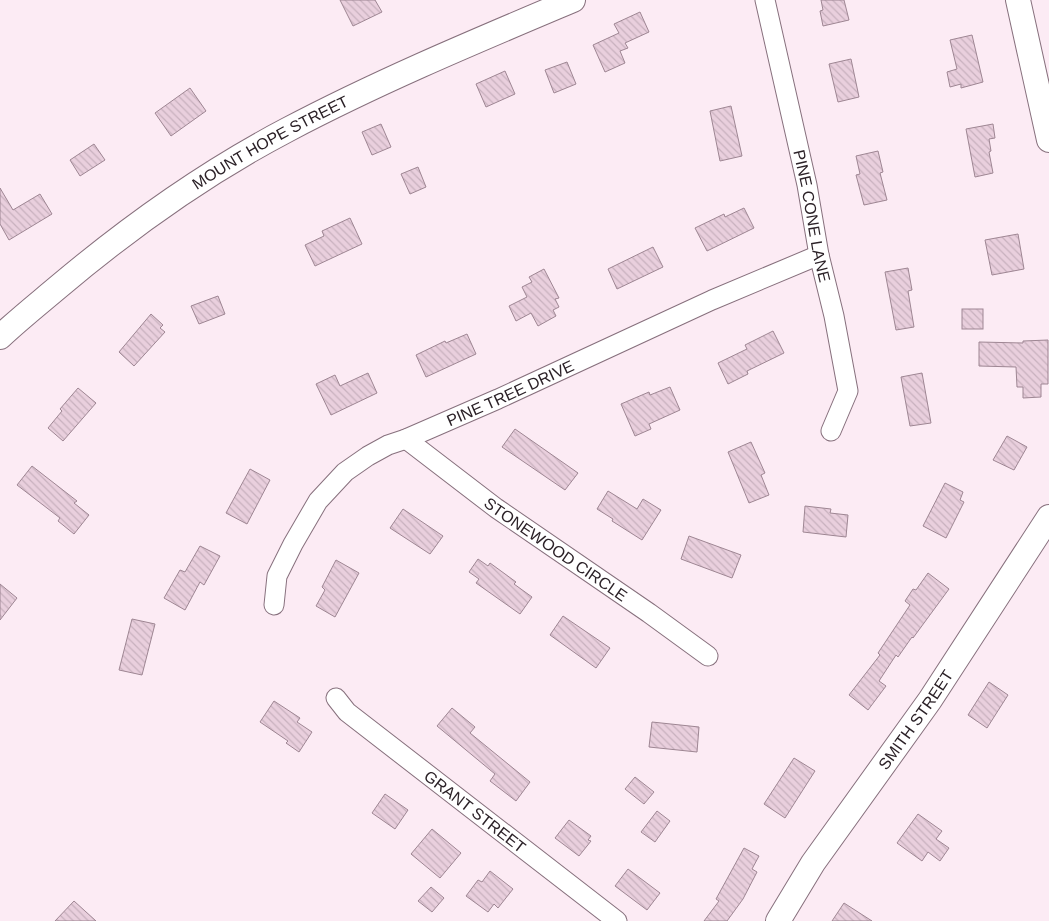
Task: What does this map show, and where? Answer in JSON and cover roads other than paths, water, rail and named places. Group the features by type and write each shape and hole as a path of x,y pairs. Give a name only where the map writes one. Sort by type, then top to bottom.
{"street":[{"name":"MOUNT HOPE STREET","path":"0,337 84,265 159,208 286,130 366,90 573,0"},
{"name":"PINE CONE LANE","path":"765,0 807,185 819,255 834,316 848,391 831,431"},
{"path":"1018,0 1049,140"},
{"name":"PINE TREE DRIVE","path":"274,606 277,576 318,501 345,472 360,461 388,445 516,391 712,300 819,255"},
{"name":"STONEWOOD CIRCLE","path":"406,439 496,508 708,656"},
{"name":"SMITH STREET","path":"778,921 813,863 930,700 1049,518"},
{"name":"GRANT STREET","path":"336,698 347,712 617,921"}]}
